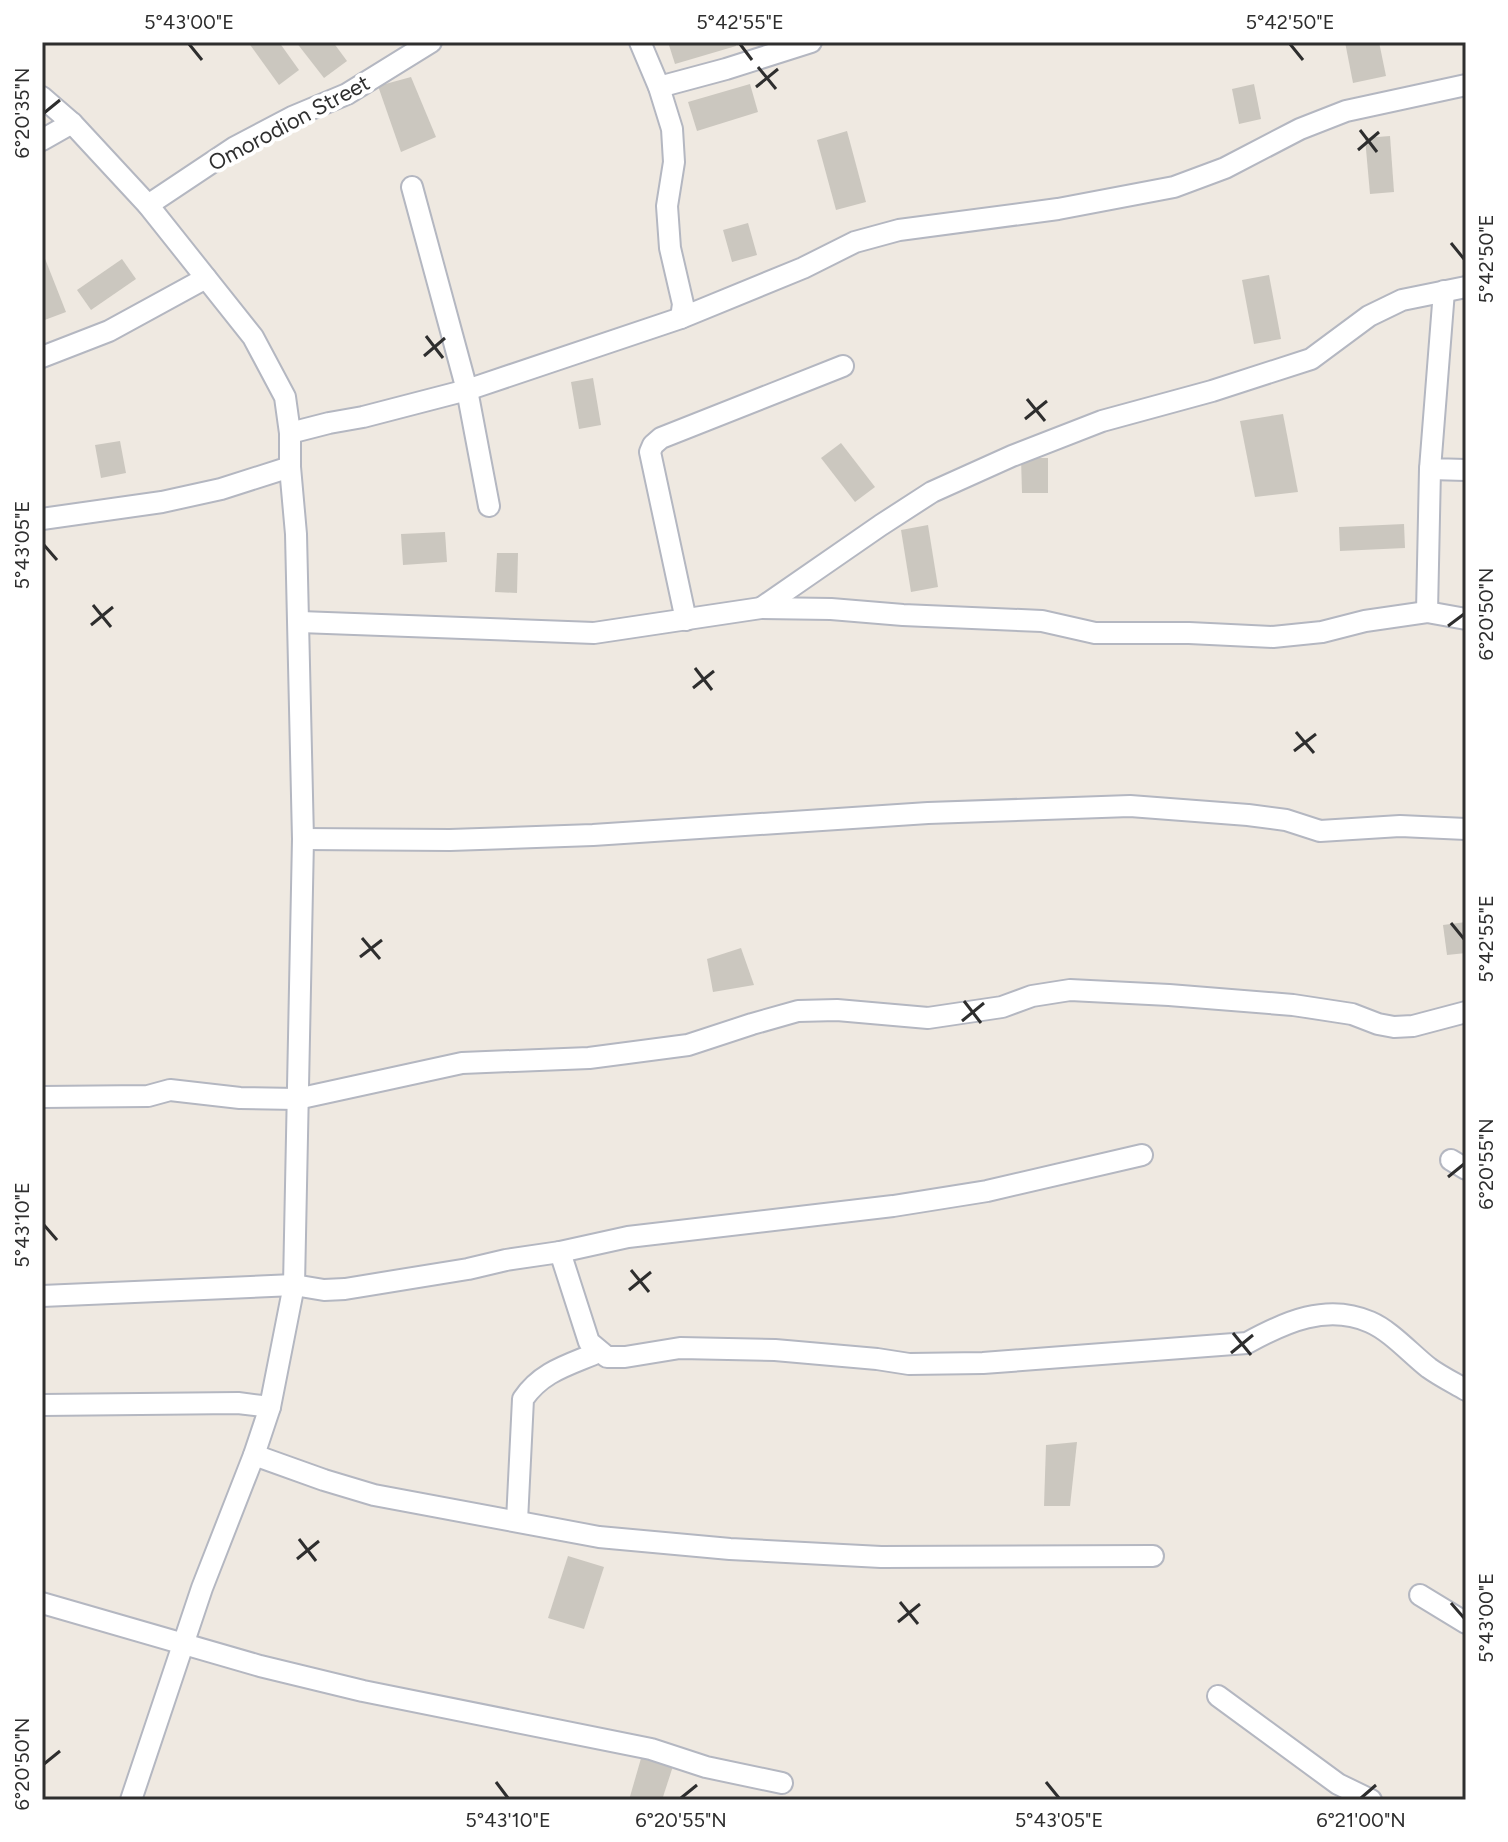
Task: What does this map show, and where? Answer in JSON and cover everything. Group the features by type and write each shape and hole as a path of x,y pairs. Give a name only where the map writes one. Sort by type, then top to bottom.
{"street":[{"name":"Omorodion Street","path":"148,205 235,147 292,117 347,94 431,42"},
{"path":"640,42 672,129 674,162 667,206 670,248 683,304 681,318"},
{"path":"659,87 811,42"},
{"path":"290,433 467,390 681,318 803,268 855,242 899,230 1058,209 1174,187 1225,168 1300,129 1346,111 1466,85"},
{"path":"42,97 72,123 148,205 253,337 285,397 296,534 303,839 294,1285 270,1407 202,1588 131,1800"},
{"path":"42,140 72,123"},
{"path":"412,187 467,390 489,506"},
{"path":"42,357 109,331 206,278"},
{"path":"761,608 932,492 1102,421 1239,383 1311,359 1369,316 1402,300 1466,287"},
{"path":"1427,612 1430,469 1444,291"},
{"path":"686,620 650,452 653,445 661,438 843,366"},
{"path":"42,519 162,502 221,489 290,467"},
{"path":"1430,469 1466,470"},
{"path":"300,622 594,633 761,608 831,609 1042,621 1095,633 1273,637 1322,632 1365,621 1427,612 1466,619"},
{"path":"303,839 450,840 593,835 928,813 1130,806 1248,815 1286,820 1320,831 1400,826 1466,829"},
{"path":"42,1097 148,1096 170,1090 240,1098 297,1099 462,1063 589,1058 688,1045 798,1011 837,1010 928,1018 1002,1007 1032,996 1070,990 1293,1005 1352,1014 1394,1027 1413,1026 1466,1012"},
{"path":"42,1296 294,1285 324,1290 345,1289 468,1269 628,1237 893,1206 987,1191 1142,1155"},
{"path":"560,1252 589,1342 607,1357 680,1348 775,1350 909,1364 983,1363 1247,1343 1306,1316 1337,1313 1371,1322 1431,1370 1466,1390"},
{"path":"517,1521 523,1399 532,1385 549,1373 599,1352"},
{"path":"42,1405 238,1403 270,1407"},
{"path":"254,1455 374,1495 599,1537 730,1549 881,1557 1153,1556"},
{"path":"1420,1595 1466,1623"},
{"path":"42,1603 260,1666 363,1691 651,1749 706,1767 782,1783"},
{"path":"1218,1696 1338,1784 1371,1800"}],"building":[{"path":"248,42 279,42 299,70 279,85"},
{"path":"296,42 333,42 347,61 324,78"},
{"path":"668,42 735,42 736,46 675,64"},
{"path":"1345,42 1379,42 1386,76 1353,83"},
{"path":"411,77 436,137 401,152 378,86"},
{"path":"750,84 758,112 697,131 688,102"},
{"path":"1254,84 1261,119 1239,124 1232,89"},
{"path":"847,131 866,202 836,210 817,140"},
{"path":"1390,136 1394,192 1370,194 1365,138"},
{"path":"748,223 757,255 732,262 723,230"},
{"path":"42,251 66,312 42,321"},
{"path":"122,259 136,279 91,310 77,290"},
{"path":"1269,275 1281,339 1254,344 1242,280"},
{"path":"593,378 601,425 579,429 571,382"},
{"path":"1283,414 1298,492 1255,497 1240,421"},
{"path":"120,441 126,473 101,478 95,445"},
{"path":"841,443 875,487 855,502 821,458"},
{"path":"1021,458 1048,458 1048,493 1022,493"},
{"path":"1404,524 1405,548 1340,551 1339,527"},
{"path":"928,525 938,587 911,592 901,530"},
{"path":"445,532 447,562 403,565 401,534"},
{"path":"497,553 518,553 517,593 495,592"},
{"path":"1466,922 1466,953 1447,955 1443,925"},
{"path":"741,948 754,985 713,992 707,959"},
{"path":"1077,1442 1070,1506 1044,1506 1046,1445"},
{"path":"568,1556 604,1567 584,1629 548,1618"},
{"path":"642,1755 674,1763 662,1800 629,1800"}]}
